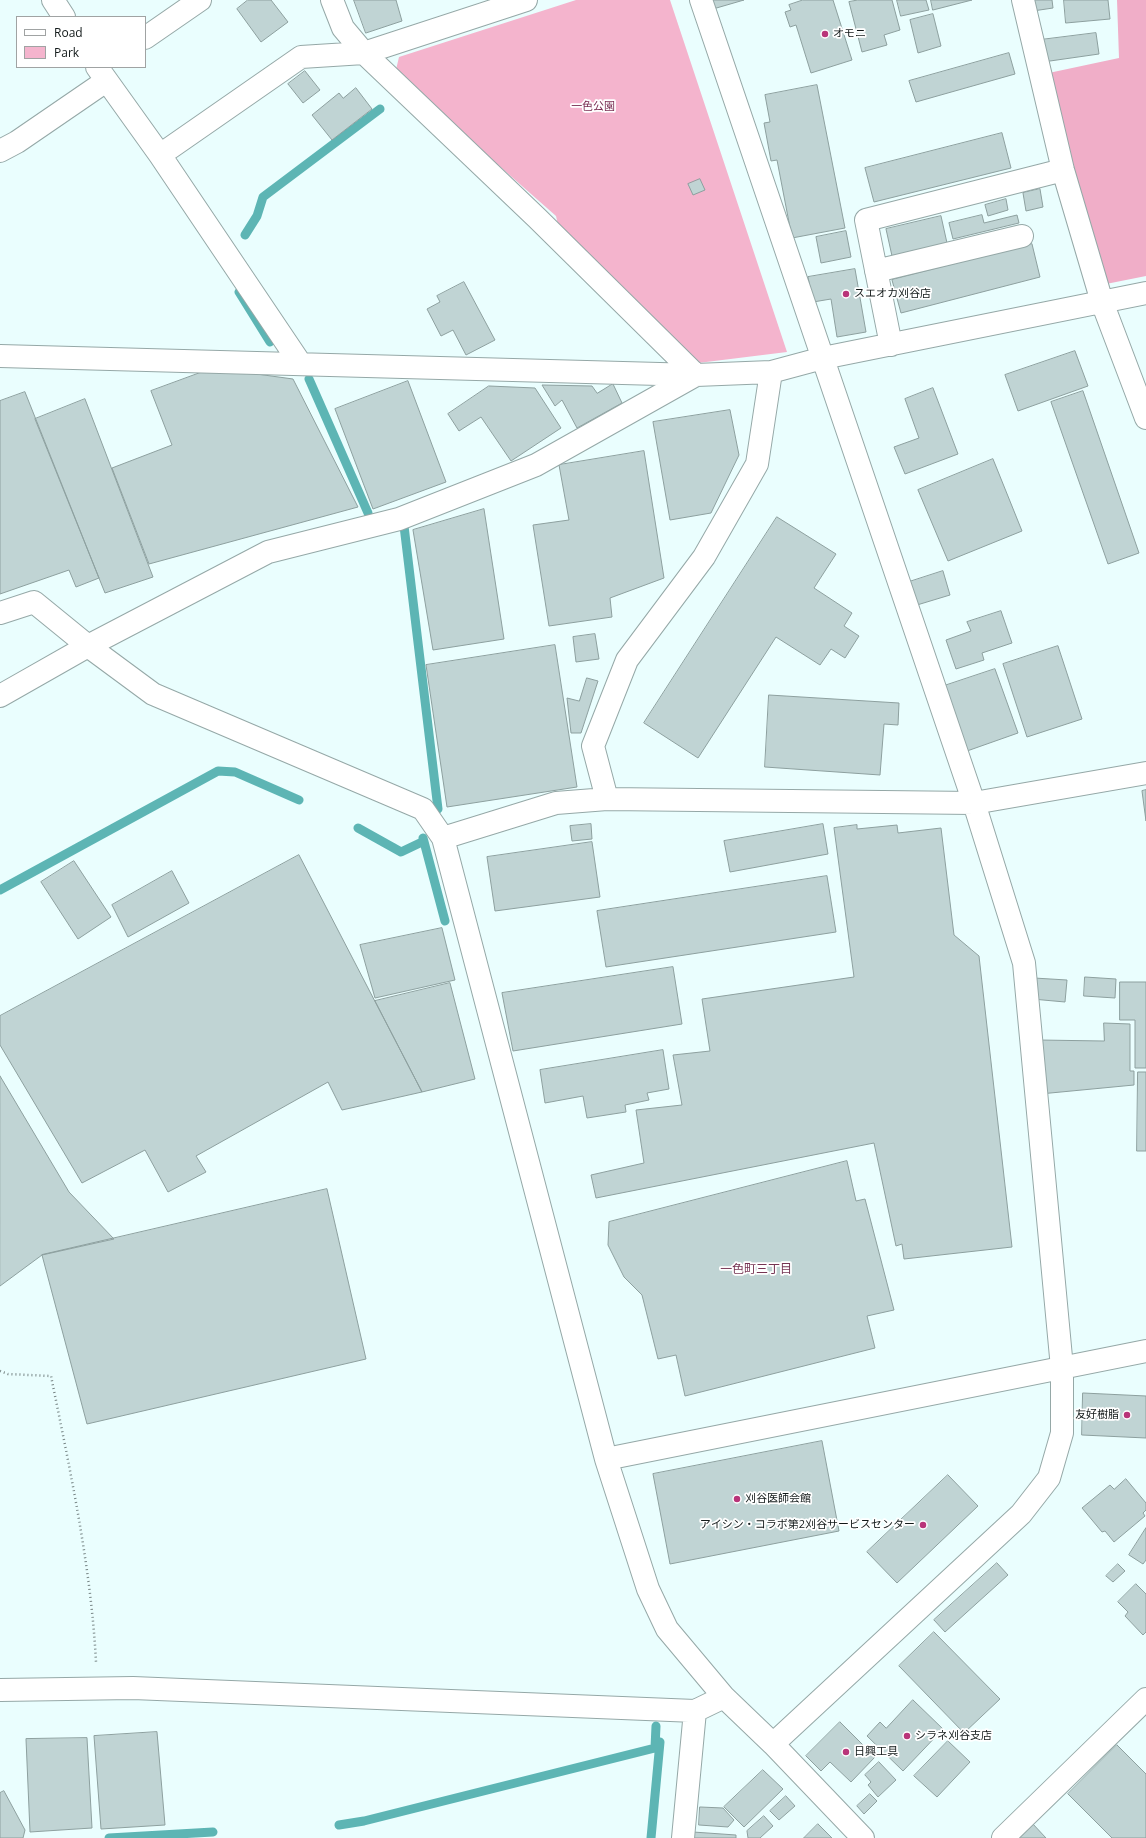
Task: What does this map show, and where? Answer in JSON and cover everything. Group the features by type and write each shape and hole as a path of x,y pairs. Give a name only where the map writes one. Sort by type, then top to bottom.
{"street":[{"path":"53,0 63,16"},
{"path":"146,37 200,0"},
{"path":"332,0 343,28 364,53 538,218 696,375"},
{"path":"160,155 301,57 364,53 526,0"},
{"path":"701,0 974,803 1024,963 1062,1368 1062,1433 1049,1478 1021,1514 772,1744"},
{"path":"1023,0 1063,170 1102,302 1146,418"},
{"path":"0,151 17,142 101,71 160,155 300,363"},
{"path":"891,345 866,220 1063,170"},
{"path":"876,271 1022,236"},
{"path":"0,356 696,375 771,372 823,358 1146,293"},
{"path":"607,799 593,746 627,660 704,557 756,464 771,372"},
{"path":"0,696 88,646 268,552 399,519 536,465 696,375"},
{"path":"0,613 34,602 88,646 153,694 423,809 444,838 606,1459 648,1589 666,1629 724,1697 864,1838"},
{"path":"444,838 556,803 607,799 974,803 1146,773"},
{"path":"606,1459 1146,1351"},
{"path":"0,1690 149,1689 695,1711 724,1697"},
{"path":"1003,1838 1146,1699"},
{"path":"683,1838 695,1711"}],"path":[{"path":"0,1371 8,1374 51,1376 74,1488 94,1626 97,1689"}],"green space":[{"name":"一色公園","path":"576,0 670,0 787,352 698,363 559,229 556,216 395,74 399,57"}],"shaded area":[{"path":"1117,0 1146,0 1146,276 1101,285 1044,74 1119,58"}],"building":[{"path":"248,0 271,0 288,22 261,42 237,9"},
{"path":"354,0 396,0 402,21 366,33"},
{"path":"711,0 744,0 713,9"},
{"path":"803,0 833,0 852,60 811,73 796,25 790,27 785,12 791,10 789,5"},
{"path":"858,0 892,0 900,30 884,35 887,45 862,52 849,2"},
{"path":"897,0 926,0 929,10 901,16"},
{"path":"931,0 972,0 933,10"},
{"path":"1031,0 1052,0 1053,8 1033,11"},
{"path":"1064,0 1108,0 1110,19 1066,23"},
{"path":"933,14 941,46 918,53 910,20"},
{"path":"1096,33 1099,54 1043,62 1040,40"},
{"path":"1009,53 1015,74 916,102 909,81"},
{"path":"305,71 320,90 303,103 288,84"},
{"path":"817,85 845,228 792,238 777,160 771,161 764,123 770,122 765,95"},
{"path":"356,88 372,109 332,140 312,115 339,93 343,98"},
{"path":"1002,133 1011,168 874,202 865,168"},
{"path":"700,179 705,190 693,195 688,184"},
{"path":"1040,189 1043,207 1026,211 1023,193"},
{"path":"1006,199 1008,210 988,216 985,205"},
{"path":"982,215 984,223 1017,215 1019,223 953,239 949,223"},
{"path":"941,216 947,243 892,256 886,229"},
{"path":"846,231 851,257 821,263 816,237"},
{"path":"1032,244 1040,277 901,313 892,280"},
{"path":"855,269 866,332 837,337 831,299 813,302 808,277"},
{"path":"464,282 495,340 466,355 453,330 441,336 427,309 440,302 437,296"},
{"path":"1075,351 1088,386 1018,411 1005,375"},
{"path":"213,368 293,379 358,507 149,564 112,468 172,445 151,391"},
{"path":"408,381 446,482 373,509 335,409"},
{"path":"613,384 622,403 577,428 562,400 555,406 542,385 592,386 597,393"},
{"path":"489,386 535,388 561,428 511,461 481,417 459,431 448,414"},
{"path":"933,388 958,454 905,474 894,447 919,438 905,399"},
{"path":"1083,391 1139,553 1108,564 1051,402"},
{"path":"25,392 99,578 76,587 69,570 0,594 0,401"},
{"path":"85,399 153,577 105,593 35,419"},
{"path":"730,410 739,455 711,513 670,520 653,422"},
{"path":"644,451 664,578 610,598 612,617 549,626 533,525 569,520 559,465"},
{"path":"993,459 1022,531 948,561 918,490"},
{"path":"484,509 504,639 433,650 413,530"},
{"path":"777,517 836,554 814,588 852,613 844,626 859,636 845,658 831,649 820,665 776,637 698,758 644,723"},
{"path":"943,571 950,595 917,605 909,582"},
{"path":"1001,611 1012,643 982,653 984,660 956,669 946,640 971,631 967,622"},
{"path":"595,634 599,659 576,662 573,637"},
{"path":"555,645 577,787 447,807 426,665"},
{"path":"1058,646 1082,719 1027,737 1003,664"},
{"path":"995,669 1018,733 967,751 944,686"},
{"path":"587,678 598,681 581,733 571,733 567,698 579,701"},
{"path":"769,695 899,703 898,725 884,724 880,775 765,767"},
{"path":"1146,790 1146,821 1142,791"},
{"path":"591,824 592,839 572,841 570,826"},
{"path":"823,824 828,854 730,872 724,841"},
{"path":"857,825 857,829 897,825 898,833 941,828 954,935 979,956 1012,1247 904,1259 902,1244 896,1246 874,1143 596,1198 591,1175 644,1163 636,1110 682,1105 673,1055 710,1051 702,999 854,977 834,828"},
{"path":"592,842 600,897 495,911 487,857"},
{"path":"299,855 422,1092 342,1110 328,1082 196,1156 206,1172 168,1192 145,1150 82,1183 0,1045 0,1016"},
{"path":"74,861 111,917 78,939 41,882"},
{"path":"172,871 189,903 128,937 112,905"},
{"path":"827,876 836,932 606,967 597,911"},
{"path":"442,928 455,980 375,998 360,945"},
{"path":"673,967 682,1024 513,1051 502,993"},
{"path":"1085,977 1116,979 1115,998 1084,996"},
{"path":"1034,978 1067,980 1065,1002 1032,999"},
{"path":"1120,982 1146,982 1146,1068 1135,1068 1135,1020 1120,1020"},
{"path":"450,983 475,1079 422,1092 375,1001"},
{"path":"1104,1023 1130,1024 1130,1071 1134,1071 1134,1085 1040,1094 1039,1040 1104,1041"},
{"path":"663,1050 669,1089 647,1093 649,1100 625,1105 626,1112 587,1118 583,1096 545,1103 540,1070"},
{"path":"1138,1072 1146,1072 1146,1151 1137,1151"},
{"path":"0,1076 69,1192 114,1239 42,1255 0,1286"},
{"path":"847,1161 856,1201 865,1199 894,1310 867,1316 875,1348 685,1396 676,1355 658,1359 642,1295 624,1277 608,1245 609,1222"},
{"path":"327,1189 366,1359 87,1424 42,1255"},
{"path":"1083,1393 1146,1396 1146,1438 1082,1435"},
{"path":"822,1441 839,1531 670,1564 653,1474"},
{"path":"948,1475 978,1506 897,1583 867,1552"},
{"path":"1126,1479 1146,1503 1146,1510 1143,1513 1145,1516 1114,1542 1105,1531 1102,1532 1082,1508 1110,1485 1114,1489"},
{"path":"1146,1528 1146,1560 1143,1564 1129,1555"},
{"path":"997,1563 1008,1575 945,1632 934,1620"},
{"path":"1118,1564 1125,1571 1113,1582 1106,1576"},
{"path":"1136,1584 1146,1594 1146,1632 1143,1635 1125,1616 1128,1612 1118,1602"},
{"path":"934,1632 1000,1699 964,1733 899,1666"},
{"path":"913,1700 943,1729 903,1771 867,1736 880,1722 886,1728"},
{"path":"840,1722 875,1757 851,1782 830,1762 821,1771 806,1756"},
{"path":"157,1732 165,1825 101,1829 94,1736"},
{"path":"87,1738 92,1828 30,1832 26,1739"},
{"path":"948,1741 970,1762 937,1797 914,1776"},
{"path":"1117,1745 1146,1774 1146,1838 1112,1838 1068,1794"},
{"path":"879,1762 896,1780 878,1797 868,1785 871,1782 865,1775"},
{"path":"763,1770 783,1789 744,1827 724,1807"},
{"path":"4,1791 25,1830 23,1838 0,1838 0,1793"},
{"path":"870,1794 877,1801 864,1814 857,1806"},
{"path":"786,1796 795,1806 779,1820 770,1811"},
{"path":"700,1807 723,1808 734,1820 728,1827 699,1825"},
{"path":"764,1816 773,1826 760,1838 748,1838 747,1831"},
{"path":"1032,1823 1046,1838 1018,1838"},
{"path":"818,1824 832,1838 804,1838"},
{"path":"693,1832 736,1835 736,1838 693,1838"}],"waterway":[{"path":"245,235 257,216 263,197 380,109"},
{"path":"239,292 270,342"},
{"path":"309,379 368,513"},
{"path":"404,526 438,809"},
{"path":"0,890 218,771 235,772 299,800"},
{"path":"358,828 401,852 422,842"},
{"path":"423,838 445,921"},
{"path":"339,1825 364,1821 655,1748 656,1726"},
{"path":"651,1838 660,1742"},
{"path":"109,1838 213,1832"}],"place":[{"name":"オモニ","path":"825,34"},
{"name":"スエオカ刈谷店","path":"846,294"},
{"name":"友好樹脂","path":"1127,1415"},
{"name":"刈谷医師会館","path":"737,1499"},
{"name":"アイシン・コラボ第2刈谷サービスセンター","path":"923,1525"},
{"name":"シラネ刈谷支店","path":"907,1736"},
{"name":"日興工具","path":"846,1752"}],"district":[{"name":"一色町三丁目","path":"756,1270"}]}
